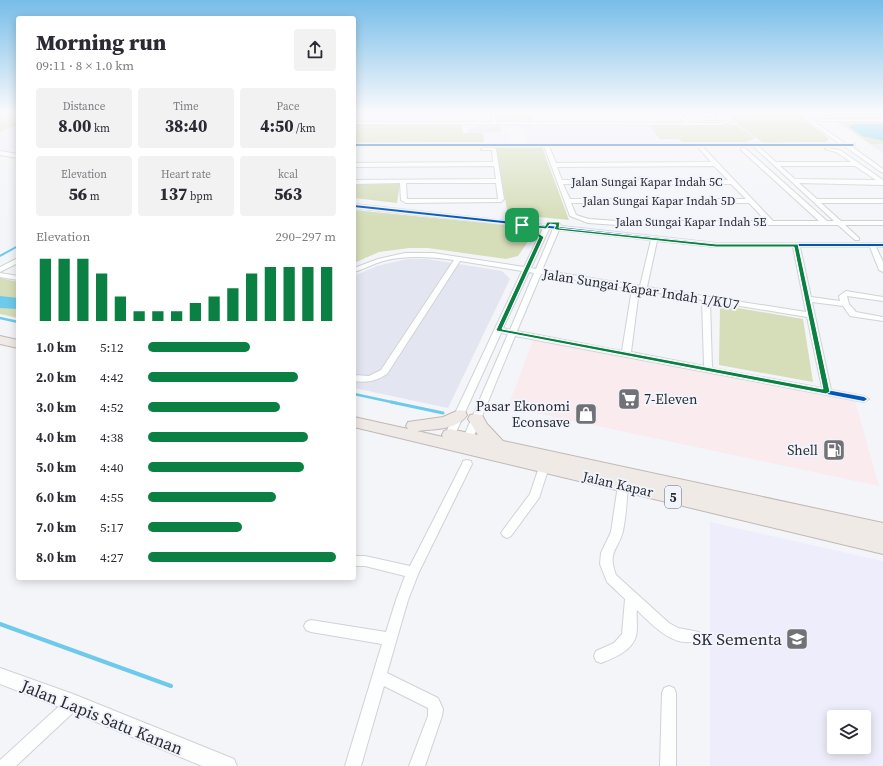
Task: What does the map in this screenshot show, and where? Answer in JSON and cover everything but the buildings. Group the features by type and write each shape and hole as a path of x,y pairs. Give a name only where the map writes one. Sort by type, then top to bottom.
{"highway":[{"path":"0,331 16,335"},
{"path":"0,340 16,344"},
{"name":"Jalan Kapar","path":"356,412 414,426 448,439 466,450 883,546"},
{"path":"414,426 446,422 459,416"},
{"path":"476,419 480,427 497,445"},
{"name":"Jalan Kapar","path":"356,422 448,439"},
{"name":"Jalan Kapar","path":"466,450 497,445 883,531"}],"street":[{"path":"356,150 412,149"},
{"path":"403,182 404,200 406,201 495,201 501,199 493,149"},
{"name":"Jalan Sungai Kapar Indah 5E","path":"548,149 573,216 579,219 600,222 883,223"},
{"path":"702,149 770,222"},
{"path":"738,149 743,149 824,222"},
{"path":"758,149 857,239"},
{"path":"834,149 882,182"},
{"path":"841,149 855,151"},
{"path":"851,149 883,171"},
{"path":"859,149 883,165"},
{"path":"0,155 16,159"},
{"path":"356,165 496,164"},
{"path":"554,165 717,164"},
{"path":"775,164 856,164"},
{"path":"794,181 882,182"},
{"path":"356,182 499,182"},
{"name":"Jalan Sungai Kapar Indah 5C","path":"560,182 733,182"},
{"path":"356,201 547,225 711,239 883,239"},
{"name":"Jalan Sungai Kapar Indah 5D","path":"567,201 751,201"},
{"path":"815,201 883,201"},
{"path":"356,206 522,225 547,225"},
{"path":"522,225 542,237"},
{"path":"448,439 547,225"},
{"path":"558,226 576,231 716,245 797,248 883,245"},
{"path":"353,766 402,600 466,450 476,419 512,332 558,226"},
{"path":"553,238 560,234 576,231"},
{"path":"626,354 639,289 654,239"},
{"path":"872,245 883,270"},
{"path":"797,248 826,392"},
{"name":"Jalan Sungai Kapar Indah 1/KU7","path":"356,269 380,260 405,255 432,255 639,289 811,315"},
{"path":"356,378 366,381 376,378 384,372 458,259"},
{"path":"0,270 16,261"},
{"path":"0,275 16,278"},
{"path":"883,299 846,293 843,296 845,304 853,314 883,319"},
{"path":"706,299 708,370"},
{"path":"807,299 845,304"},
{"path":"499,330 864,399"},
{"path":"507,533 535,495 544,467"},
{"path":"623,485 617,532 607,553 606,564 611,578 664,627 676,634 694,636"},
{"path":"356,561 365,561 413,572"},
{"path":"601,656 619,648 629,636 631,598"},
{"path":"311,626 391,639"},
{"name":"Jalan Lapis Satu Kanan","path":"0,676 73,703 227,766"},
{"path":"380,677 433,703 436,709 435,716 417,766"},
{"path":"668,766 669,693"},
{"path":"5,766 73,703"}],"shaded area":[{"path":"0,149 14,149 8,151 0,150"},
{"path":"877,149 883,149 883,153"},
{"path":"407,259 427,259 502,271 510,279 448,408 356,388 356,275 377,266"},
{"path":"534,338 855,401 879,486 508,407"},
{"name":"SK Sementa","path":"710,522 883,561 883,766 710,766"}],"green space":[{"path":"495,149 543,149 569,220 508,214"},
{"path":"356,183 400,183 397,203 356,198"},
{"path":"356,210 514,226 527,232 531,237 518,256 506,259 428,248 409,248 379,252 356,262"},
{"path":"0,278 16,282 16,318 0,314"},
{"path":"720,305 803,319 813,382 719,365"}],"water":[{"path":"0,296 16,298 16,309 0,308"}],"waterway":[{"path":"0,256 16,247"},
{"path":"0,318 16,322"},
{"path":"356,394 396,403"},
{"path":"391,402 443,413"},
{"path":"0,624 171,686"}],"cycle path":[{"path":"356,206 716,245 883,245"},
{"path":"499,330 864,399"}],"place":[{"name":"7-Eleven","path":"629,399"},
{"name":"Pasar Ekonomi Econsave","path":"586,414"},
{"name":"Shell","path":"834,450"},
{"name":"SK Sementa","path":"797,639"}],"route":[{"path":"548,222 559,223 557,229 716,245 796,245 826,392 499,330 542,237 531,229 522,225 546,228 548,222"}]}
